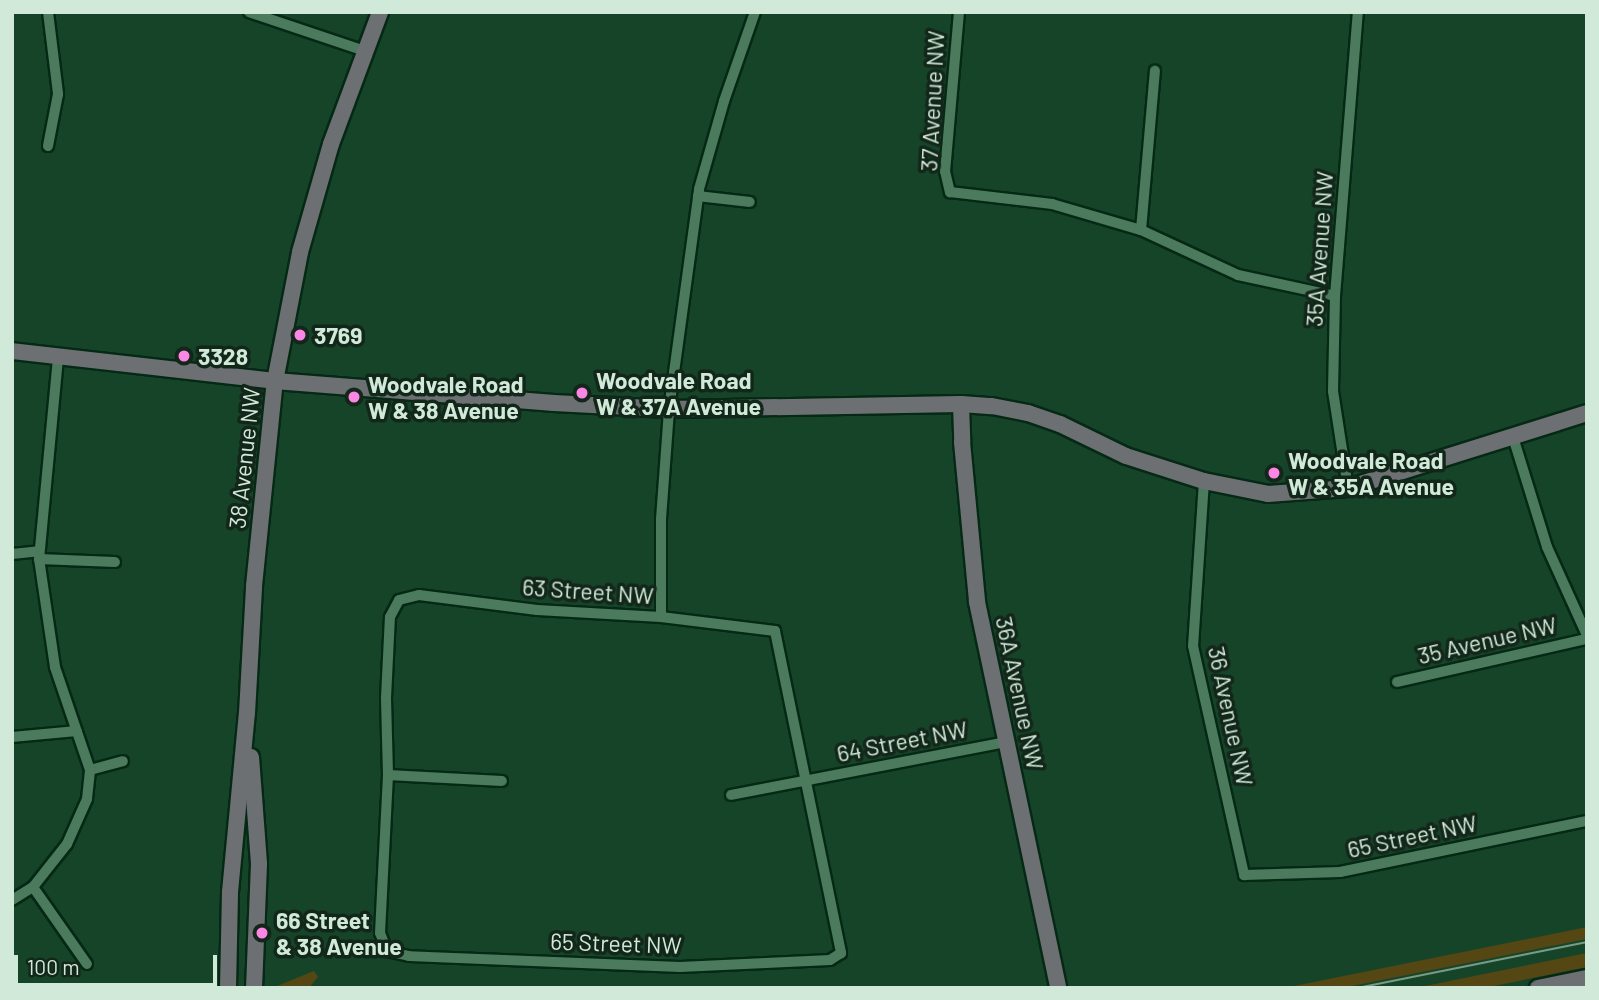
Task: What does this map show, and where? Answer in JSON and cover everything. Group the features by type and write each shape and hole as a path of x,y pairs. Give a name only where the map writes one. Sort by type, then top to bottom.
{"street":[{"path":"48,12 58,94 48,146"},
{"path":"249,12 365,51"},
{"name":"38 Avenue NW","path":"228,988 230,892 247,713 254,586 275,381 300,252 331,144 380,12"},
{"path":"661,617 661,519 668,409 698,196 724,101 755,12"},
{"name":"37 Avenue NW","path":"959,12 945,171 950,192 1052,204 1141,230"},
{"name":"35A Avenue NW","path":"1348,488 1333,391 1335,296 1358,12"},
{"path":"1155,71 1141,230 1238,275 1335,296"},
{"path":"698,196 750,202"},
{"path":"12,351 275,381 668,409 961,404 1028,413 1060,424 1126,456 1204,481 1268,494 1348,488 1587,413"},
{"path":"12,900 33,887 67,844 87,799 90,770 55,667 39,555 58,357"},
{"name":"36A Avenue NW","path":"961,404 962,442 978,602 1058,988"},
{"name":"35 Avenue NW","path":"1397,682 1587,637 1547,547 1513,437"},
{"name":"36 Avenue NW","path":"1204,481 1193,646 1244,875"},
{"path":"12,554 116,562"},
{"name":"63 Street NW","path":"388,775 386,698 390,617 399,600 419,595 537,610 661,617 775,631 806,781"},
{"name":"38 Avenue NW","path":"247,713 259,864 254,988"},
{"path":"12,737 77,732"},
{"name":"64 Street NW","path":"806,781 1007,742"},
{"path":"90,770 123,761"},
{"path":"388,775 502,781"},
{"name":"65 Street NW","path":"388,775 380,933 387,951 408,956 680,967 830,960 841,953 806,781"},
{"path":"731,795 806,781"},
{"name":"65 Street NW","path":"1244,875 1340,872 1587,821"},
{"path":"33,887 87,964"},
{"path":"1538,988 1587,978"}],"shaded area":[{"path":"1587,927 1587,939 1342,988 1284,988"},
{"path":"1587,953 1587,967 1484,988 1415,988"},
{"path":"314,971 318,977 309,988 272,988"}],"tram line":[{"path":"1357,988 1587,942"}],"place":[{"name":"3769","path":"300,335"},
{"name":"3328","path":"184,356"},
{"name":"Woodvale Road W & 37A Avenue","path":"582,393"},
{"name":"Woodvale Road W & 38 Avenue","path":"354,397"},
{"name":"Woodvale Road W & 35A Avenue","path":"1274,473"},
{"name":"66 Street & 38 Avenue","path":"262,933"}]}
